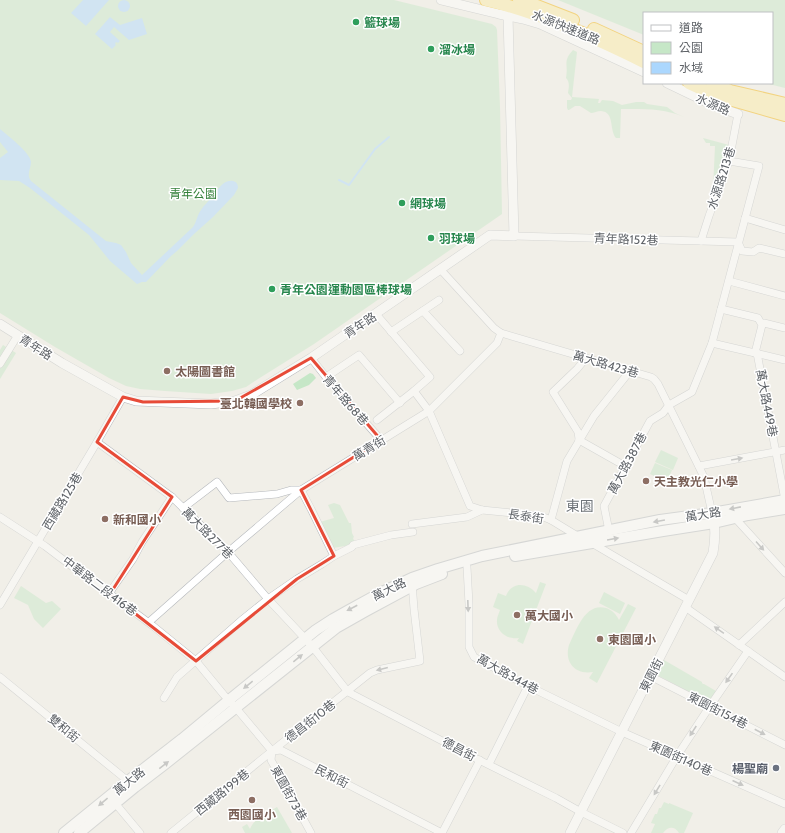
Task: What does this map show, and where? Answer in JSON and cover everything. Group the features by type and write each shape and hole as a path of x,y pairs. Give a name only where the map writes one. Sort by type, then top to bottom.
{"highway":[{"name":"水源快速道路","path":"486,0 530,12 591,36 643,62"},
{"name":"水源快速道路","path":"519,0 593,28 643,52"},
{"path":"692,84 715,95 785,115"},
{"path":"714,84 752,99 785,104"}],"main road":[{"name":"萬大路","path":"78,833 236,708 309,643 316,630 382,592 412,582 493,560 663,531 713,518 736,508 785,500"},
{"name":"萬大路","path":"412,582 438,568 482,556 660,520 735,518 785,509"},
{"name":"萬大路","path":"64,833 229,700 309,643"}],"street":[{"path":"441,0 540,24 643,72"},
{"path":"508,16 514,236"},
{"name":"水源路","path":"669,84 715,106 738,114"},
{"name":"水源路213巷","path":"701,241 729,161 738,114"},
{"name":"萬大路387巷","path":"608,531 604,506 625,466 650,421 663,414 668,405 692,392 712,343 758,166 729,161"},
{"path":"745,218 785,230"},
{"name":"青年路","path":"0,324 62,363 123,397 143,402 212,404 235,401 251,395 311,358 490,236 514,236"},
{"name":"青年路152巷","path":"514,236 738,242"},
{"path":"738,242 742,251 753,252 759,248 785,254"},
{"name":"萬大路423巷","path":"440,270 494,328 501,333 654,379 658,384 704,477 713,518"},
{"path":"729,281 785,296"},
{"path":"391,332 439,300"},
{"path":"721,309 758,318 762,325 756,353"},
{"path":"423,311 460,351"},
{"path":"376,314 430,377 378,420"},
{"path":"764,323 785,328"},
{"name":"萬青街","path":"148,622 301,490 429,410 497,343 501,333"},
{"path":"0,364 18,335"},
{"path":"712,343 785,360"},
{"name":"萬大路449巷","path":"756,353 785,500"},
{"path":"326,377 359,355 400,403"},
{"name":"青年路68巷","path":"311,358 381,440"},
{"path":"579,440 578,432 553,392 577,369 586,358"},
{"path":"551,520 567,460 594,416 630,371"},
{"path":"414,391 429,410 470,506 482,510"},
{"name":"西藏路125巷","path":"0,605 123,397"},
{"path":"579,440 625,466"},
{"name":"萬大路277巷","path":"97,442 172,496 228,552 268,599 309,643"},
{"path":"699,466 785,450"},
{"path":"183,508 217,482 229,498 277,494 291,490 301,490 334,556"},
{"path":"110,594 172,496"},
{"path":"412,524 467,517 482,510"},
{"name":"長泰街","path":"482,510 541,516 593,543 687,603 739,645 785,677"},
{"name":"中華路二段416巷","path":"0,517 39,541 148,622 196,661 236,708"},
{"name":"東園街","path":"570,833 713,553 715,541 713,518"},
{"path":"735,518 785,573"},
{"path":"164,698 176,677 268,599 296,579 352,547 353,545 391,535 413,532"},
{"name":"萬大路344巷","path":"467,567 469,647 474,657 528,686 622,732"},
{"name":"德昌街10巷","path":"272,751 370,673 377,670 420,661 412,582"},
{"path":"739,645 785,602"},
{"name":"德昌街","path":"309,643 348,692 623,833"},
{"path":"631,833 677,756 748,651"},
{"name":"東園街154巷","path":"650,676 785,745"},
{"name":"雙和街","path":"0,677 128,781"},
{"path":"490,764 528,686"},
{"path":"236,708 272,751"},
{"name":"東園街140巷","path":"622,732 785,804"},
{"name":"民和街","path":"272,751 281,750 442,833"},
{"name":"西藏路199巷","path":"171,833 272,751"},
{"name":"東園街73巷","path":"272,751 271,760 311,833"},
{"path":"442,833 480,760"},
{"path":"115,803 140,833"},
{"path":"782,833 785,828"}],"highlighted area":[{"path":"311,358 381,440 301,490 334,556 297,579 196,661 110,594 172,497 97,442 123,397 143,402 235,401"}],"green space":[{"name":"青年公園","path":"0,0 394,0 492,24 497,30 502,214 314,344 246,387 211,394 140,389 126,386 55,347 0,313"},
{"path":"558,0 785,0 785,88 769,84 773,84 773,12 643,12 643,35"},
{"path":"573,50 577,52 572,97 599,99 598,103 602,100 613,101 622,105 644,102 647,104 667,107 684,117 669,112 645,109 621,109 620,138 616,138 610,118 605,112 600,111 591,113 580,106 575,106 568,110 567,100 571,100 572,98 568,93 569,85 566,78 566,63"},
{"path":"703,138 729,145 716,189 713,189 715,146 710,146 710,143 706,143"},
{"path":"3,345 16,353 0,379 0,350"},
{"path":"310,373 316,378 309,385 297,390 293,384"},
{"path":"661,450 678,458 673,470 655,462"},
{"path":"655,463 672,470 667,482 650,474"},
{"path":"334,503 340,505 349,523 351,523 355,543 351,545 333,548 320,522 334,518 328,505"},
{"path":"540,582 546,584 523,644 517,641 519,638 511,638 498,628 497,620 500,610 493,607 498,593 506,596 512,588 520,585 528,587 536,593"},
{"path":"21,586 46,603 52,601 61,609 43,628 34,619 28,605 14,598"},
{"path":"604,592 625,603 620,614 599,603"},
{"path":"628,604 636,608 597,683 589,678 593,672 581,671 572,666 568,657 569,645 582,619 592,609 599,607 606,608 614,612 619,620"},
{"path":"664,660 716,691 710,700 706,701 659,676 657,673"},
{"path":"664,802 693,813 684,833 679,833 676,829 669,828 663,833 651,833 655,824 651,823 655,814 657,814 659,808 661,808"},
{"path":"277,807 292,833 245,833 242,827 247,824 250,829 257,819 267,815 275,815 272,810"}],"water":[{"path":"83,0 109,0 86,26 71,13"},
{"path":"122,0 126,0 130,6 126,12 122,12 118,8 118,4"},
{"path":"110,17 120,25 142,18 147,34 129,40 114,27 110,32 120,41 118,43 116,42 116,45 112,49 95,34"},
{"path":"0,129 18,144 30,158 31,162 29,176 31,181 106,241 121,245 131,263 142,275 193,227 203,207 220,186 226,182 233,181 237,184 238,188 234,195 213,217 171,256 146,282 137,284 110,261 89,235 30,188 19,181 0,180 0,158 8,152 0,142"}],"waterway":[{"path":"339,180 349,185 375,149 389,137"}],"place":[{"name":"籃球場","path":"356,22"},
{"name":"溜冰場","path":"431,49"},
{"name":"網球場","path":"402,203"},
{"name":"羽球場","path":"431,238"},
{"name":"青年公園運動園區棒球場","path":"272,289"},
{"name":"太陽圖書館","path":"167,371"},
{"name":"臺北韓國學校","path":"300,403"},
{"name":"天主教光仁小學","path":"646,481"},
{"name":"新和國小","path":"105,519"},
{"name":"萬大國小","path":"517,615"},
{"name":"東園國小","path":"600,639"},
{"name":"楊聖廟","path":"776,768"},
{"name":"西園國小","path":"252,800"}],"district":[{"name":"東園","path":"580,506"}]}
